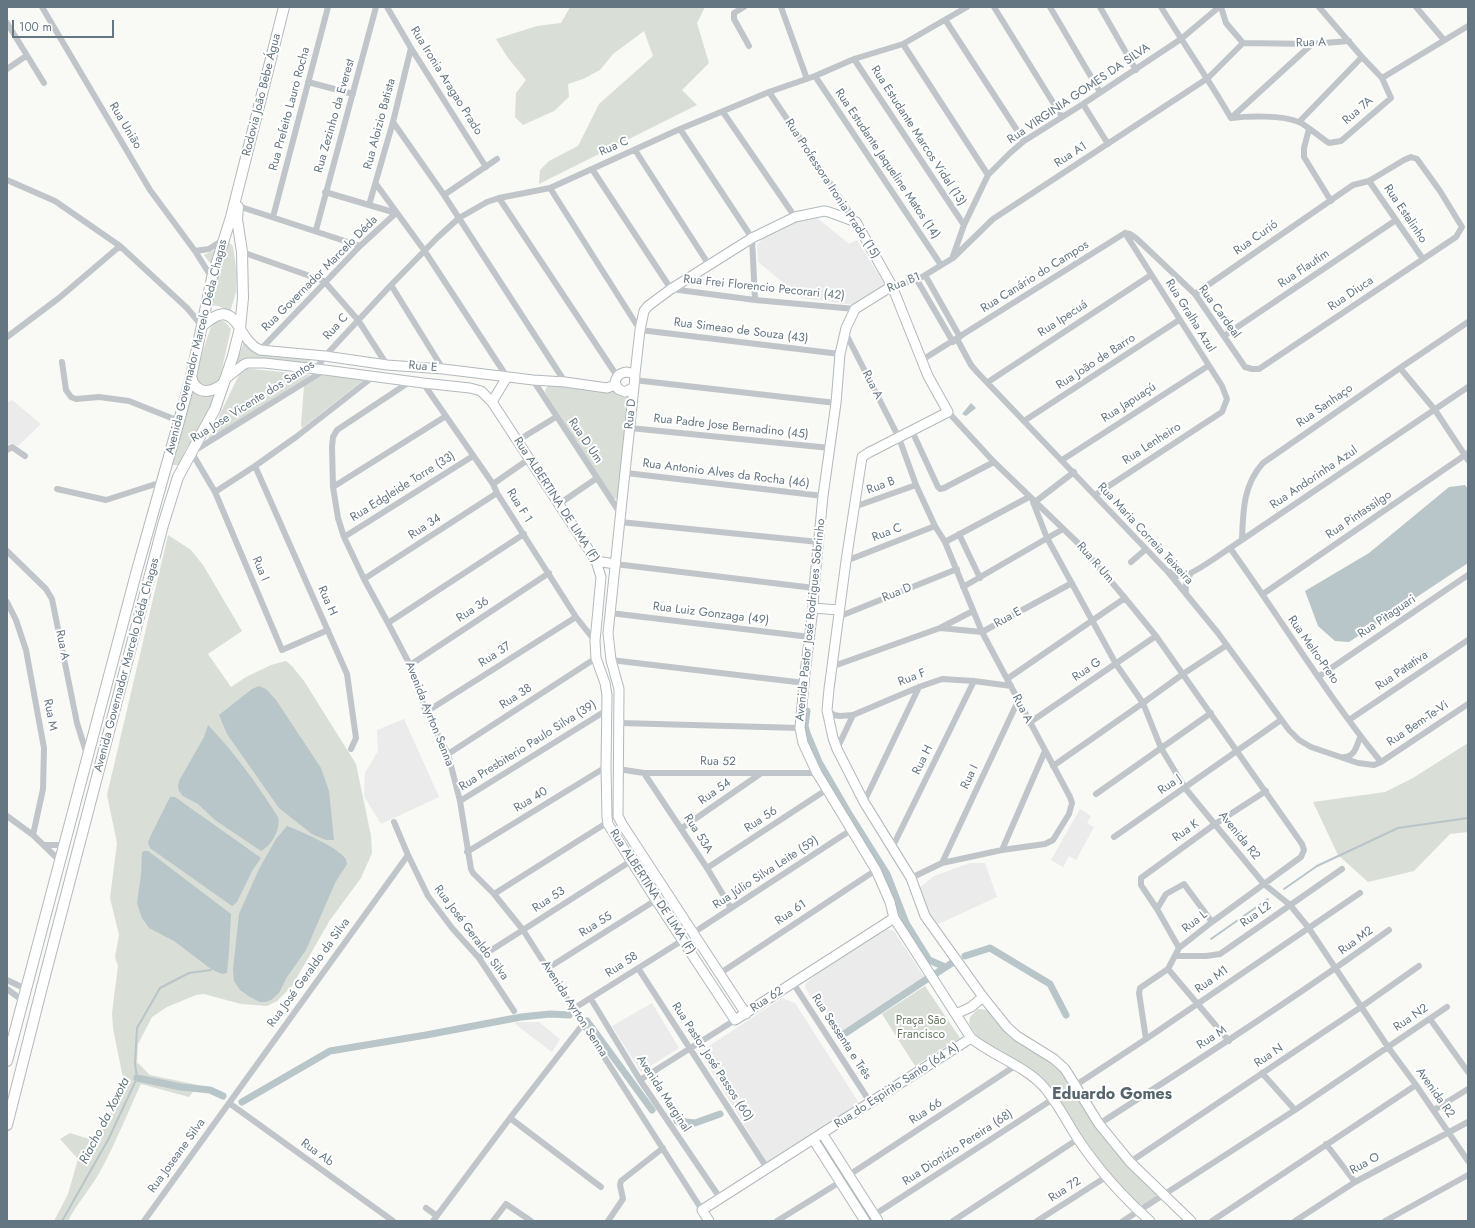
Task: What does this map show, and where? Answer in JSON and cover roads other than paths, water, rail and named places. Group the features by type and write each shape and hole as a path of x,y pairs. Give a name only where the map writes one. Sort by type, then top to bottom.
{"main road":[{"name":"Rodovia João Bebe Água","path":"240,183 284,7"},
{"name":"Avenida Governador Marcelo Déda Chagas","path":"7,1125 163,525 178,477 212,416 240,328 243,298 242,252 237,219 240,183"},
{"name":"Avenida Governador Marcelo Déda Chagas","path":"7,1061 87,756 180,421 212,278 240,183"},
{"path":"223,240 230,236 233,237 242,275"},
{"path":"202,326 213,316 222,314 232,317 240,328"},
{"path":"191,377 195,386 202,390 208,391 214,389 224,381"}],"street":[{"name":"Rua União","path":"42,7 150,190 196,251 212,278"},
{"name":"Rua Prefeito Lauro Rocha","path":"273,217 328,7"},
{"name":"Rua Zezinho da Everest","path":"316,230 376,7"},
{"name":"Rua Ironia Aragao Prado","path":"387,7 410,48 486,167"},
{"path":"744,7 734,13 734,19 749,46"},
{"path":"781,7 808,78"},
{"name":"Rua C","path":"320,369 325,356 424,250 459,218 487,202 499,198 550,188 680,129 769,92 815,76 854,59 903,44 946,21 967,7"},
{"path":"994,7 1062,117"},
{"path":"1050,7 1100,92"},
{"path":"1100,7 1136,70"},
{"path":"1161,7 1208,78 1231,118"},
{"path":"1220,7 1226,23 1244,43"},
{"name":"Rua VIRGINIA GOMES DA SILVA","path":"953,258 964,225 988,175 1010,153 1024,141 1136,70 1181,39 1220,7"},
{"path":"1319,7 1382,78 1468,26"},
{"path":"1416,7 1444,40"},
{"path":"946,21 1024,141"},
{"path":"7,23 44,83"},
{"name":"Rua A","path":"1244,43 1312,44 1349,41"},
{"name":"Rua A1","path":"953,258 993,219 1208,78 1244,43"},
{"path":"903,44 988,175"},
{"path":"1231,118 1312,44"},
{"name":"Rua Aloizio Batista","path":"369,204 393,122 410,48"},
{"path":"7,69 26,56"},
{"path":"1299,122 1362,57"},
{"name":"Rua Estudante Marcos Vidal (13)","path":"854,59 964,225"},
{"name":"Rua Estudante Jaqueline Matos (14)","path":"815,76 941,265"},
{"name":"Rua 7A","path":"1309,129 1329,144 1341,141 1391,98 1382,78"},
{"path":"308,82 353,94"},
{"name":"Rua Professora Ironia Prado (15)","path":"769,92 856,222 892,286"},
{"path":"1083,104 1108,144"},
{"path":"723,112 795,217"},
{"path":"1231,118 1249,116 1260,118 1272,117 1299,122 1309,129 1304,148 1304,157 1331,201"},
{"path":"393,122 444,195 565,382"},
{"path":"680,129 752,238 755,300"},
{"path":"634,150 709,265"},
{"name":"Rua Curió","path":"1195,294 1353,185 1369,181 1411,157 1417,159 1440,191 1462,227 1456,237"},
{"path":"444,195 497,159"},
{"path":"592,169 671,289"},
{"path":"7,180 55,201 120,246 187,308 202,326"},
{"name":"Rua Estalinho","path":"1369,181 1423,259"},
{"path":"376,184 424,250 507,377 492,402"},
{"path":"550,188 640,330"},
{"path":"325,192 396,213"},
{"path":"499,198 616,381 618,389 625,392 634,380"},
{"path":"238,206 316,230 360,246"},
{"name":"Rua D","path":"746,1014 619,819 619,684 611,660 608,639 640,330 646,308 671,289 752,238 795,217 824,211 856,222"},
{"name":"Rua Governador Marcelo Déda","path":"260,350 324,282 396,213"},
{"name":"Rua Flautim","path":"1224,336 1396,220"},
{"name":"Rua Cardeal","path":"1125,233 1136,238 1195,294 1245,367 1252,370 1259,369"},
{"name":"Rua Gralha Azul","path":"1125,233 1222,386 1227,399 1222,412"},
{"name":"Rua Canário do Campos","path":"922,360 1125,233"},
{"name":"Rua Diuca","path":"1259,369 1456,237"},
{"path":"196,251 209,249 223,240"},
{"path":"7,337 59,298 120,246"},
{"path":"242,252 324,282 358,320 387,364"},
{"name":"Rua B1","path":"855,309 892,286 917,280 953,258"},
{"name":"Rua Maria Correia Teixeira","path":"925,275 971,365 1168,572 1227,645 1295,737 1303,743 1358,763 1374,765 1381,762"},
{"name":"Rua Ipecuá","path":"988,382 1151,275"},
{"name":"Rua Maria Correia Teixeira","path":"917,280 957,339"},
{"path":"391,285 443,369"},
{"name":"Rua R Um","path":"892,286 930,380 948,412 994,462 1094,560 1126,598 1156,636 1238,750 1302,844"},
{"name":"Rua Frei Florencio Pecorari (42)","path":"671,289 755,300 855,309"},
{"name":"Avenida Pastor José Rodrigues Sobrinho","path":"855,309 845,332 840,354 836,403 823,496 814,588 819,608 810,637 800,728 803,743 826,790 876,870 890,902 894,918 971,1038 985,1049 1015,1066 1038,1082 1053,1099 1078,1139 1106,1177 1138,1211 1150,1221"},
{"name":"Rua João de Barro","path":"1024,421 1179,320"},
{"name":"Rua Sanhaço","path":"1242,540 1244,502 1246,494 1254,474 1263,463 1468,322"},
{"path":"240,328 248,342 253,347 260,350"},
{"name":"Rua Simeao de Souza (43)","path":"640,330 840,354"},
{"name":"Rua A","path":"845,332 899,438 916,485 945,542 982,632 1072,803 1069,814 1053,840 1045,844 1002,850 942,863 911,878"},
{"name":"Rua E","path":"260,350 533,380 565,382 607,388 616,381"},
{"path":"62,362 66,390 76,399 99,397 129,401 180,421"},
{"name":"Rua E","path":"224,381 239,367 247,363 264,363 476,389 486,394 492,402"},
{"name":"Rua Japuaçú","path":"1062,460 1208,366"},
{"path":"1400,368 1435,410 1467,456"},
{"name":"Rua Jose Vicente dos Santos","path":"192,453 320,369"},
{"path":"616,381 621,373 627,372 634,380 836,403"},
{"path":"215,492 296,437 374,376"},
{"name":"Rua D Um","path":"533,380 597,478 620,518"},
{"name":"Avenida Ayrton Senna","path":"411,381 337,430 333,437 333,487 338,518 344,537 364,579 410,665 426,712 448,754 460,801 467,852 472,871 494,894 523,930 709,1221"},
{"name":"Rua F 1","path":"423,383 493,484 497,493 576,617 595,641"},
{"name":"Rua Andorinha Azul","path":"1168,572 1175,576 1183,576 1191,573 1468,387"},
{"name":"Rua ALBERTINA DE LIMA (F)","path":"492,402 596,561 601,577 595,641 596,658 607,690 608,710 606,767 608,822 656,900 735,1020"},
{"path":"899,438 948,412"},
{"name":"Rua Lenheiro","path":"1095,495 1222,412"},
{"path":"333,487 446,416"},
{"path":"517,441 556,417"},
{"name":"Rua Padre Jose Bernadino (45)","path":"630,428 830,448"},
{"path":"912,431 938,487 941,489 994,462"},
{"name":"Avenida Pastor José Rodrigues Sobrinho","path":"899,438 863,456 854,507 831,668 827,710 833,738 864,802 911,878 925,916 984,997 1007,1027 1017,1036 1054,1059 1065,1069 1099,1124 1130,1162 1191,1221"},
{"path":"7,450 12,447 25,456"},
{"name":"Rua I","path":"192,453 215,492 282,650 328,630"},
{"name":"Rua Edgleide Torre (33)","path":"344,537 473,456"},
{"name":"Rua Pintassilgo","path":"1263,594 1467,456"},
{"path":"493,484 529,459"},
{"name":"Rua H","path":"255,466 348,676 356,738 351,749"},
{"path":"945,542 1032,500 1074,472"},
{"name":"Rua Antonio Alves da Rocha (46)","path":"626,473 823,496"},
{"path":"559,504 597,478"},
{"path":"57,489 106,500 162,482"},
{"name":"Rua B","path":"854,507 916,485"},
{"name":"Rua 34","path":"364,579 497,493"},
{"name":"Avenida R2","path":"1032,500 1047,538 1116,664 1143,703 1161,748 1186,788 1264,884 1290,905 1308,927 1388,1047 1416,1084 1468,1161"},
{"path":"620,518 819,542"},
{"name":"Rua C","path":"846,561 936,526"},
{"path":"963,587 1063,529"},
{"path":"388,623 524,534"},
{"path":"959,534 980,578"},
{"name":"Rua Melro-Preto","path":"1230,548 1360,737 1381,762"},
{"path":"1131,562 1146,549"},
{"name":"Rua A","path":"7,551 46,589 52,599 77,723 87,756"},
{"path":"596,561 814,588"},
{"name":"Rua D","path":"838,613 957,569"},
{"name":"Rua 36","path":"410,665 549,573"},
{"path":"1186,595 1185,586 1191,573"},
{"name":"Rua Pitaguari","path":"1318,677 1468,575"},
{"name":"Rua E","path":"940,628 982,632 1072,583"},
{"path":"1007,679 1126,598"},
{"name":"Rua M","path":"7,602 16,620 26,650 44,748 43,789 33,835"},
{"path":"819,608 838,613"},
{"name":"Rua E","path":"831,668 940,628 973,611"},
{"name":"Rua Luiz Gonzaga (49)","path":"610,613 810,637"},
{"name":"Rua 37","path":"426,712 576,617"},
{"name":"Rua G","path":"1029,723 1156,636"},
{"name":"Rua Patativa","path":"1349,720 1468,640"},
{"path":"1053,766 1183,674 1227,645"},
{"name":"Rua 38","path":"448,754 596,658"},
{"path":"611,660 805,683"},
{"name":"Rua F","path":"827,710 834,715 853,715 919,687 942,679 974,681 1011,686"},
{"name":"Rua H","path":"892,848 974,681"},
{"path":"864,802 919,687"},
{"name":"Rua I","path":"942,863 1018,701"},
{"name":"Rua Bem-Te-Vi","path":"1381,762 1468,704"},
{"name":"Rua Presbiterio Paulo Silva (39)","path":"460,801 608,710"},
{"path":"1096,794 1211,713"},
{"path":"837,748 853,715"},
{"name":"Rua J","path":"1114,837 1281,720"},
{"path":"620,723 800,728"},
{"path":"1340,757 1347,758 1354,753 1360,737"},
{"path":"1002,850 1045,751"},
{"name":"Rua 40","path":"467,852 606,767"},
{"name":"Rua 52","path":"618,770 644,773 817,773"},
{"name":"Rua 53A","path":"644,773 682,828 731,908"},
{"name":"Rua 54","path":"682,828 760,774"},
{"name":"Rua 56","path":"707,868 826,790"},
{"name":"Rua K","path":"1157,910 1141,885 1140,878 1215,824 1266,791"},
{"path":"7,816 33,835 60,861"},
{"name":"Rua José Geraldo Silva","path":"394,822 428,896 452,928 479,958 514,1011"},
{"path":"494,894 608,822"},
{"name":"Rua Júlio Silva Leite (59)","path":"693,934 851,830"},
{"name":"Rua L","path":"1146,1039 1139,993 1140,988 1168,969 1179,948 1301,857 1304,850 1302,844"},
{"path":"44,845 64,845"},
{"name":"Rua José Geraldo da Silva","path":"229,1103 408,855"},
{"name":"Rua 53","path":"479,958 631,861"},
{"name":"Rua L2","path":"1175,956 1206,956 1220,954 1342,869"},
{"name":"Rua 61","path":"719,974 876,870"},
{"path":"1179,948 1157,910 1166,894 1184,884 1212,922"},
{"name":"Rua M1","path":"1076,1085 1360,893"},
{"name":"Rua 55","path":"548,968 656,900"},
{"name":"Rua 62","path":"640,1080 746,1014 894,918"},
{"name":"Rua M2","path":"1335,969 1389,930"},
{"name":"Rua 58","path":"574,1009 683,940"},
{"name":"Rua N","path":"1130,1162 1361,1007 1418,966"},
{"name":"Rua Pastor José Passos (60)","path":"638,968 767,1168"},
{"path":"1168,969 1229,1041"},
{"name":"Rua M","path":"1099,1124 1229,1041 1335,969"},
{"path":"7,980 26,989"},
{"name":"Rua Sessenta e Três","path":"793,983 870,1102"},
{"path":"7,989 22,1000"},
{"path":"956,1014 972,1006 984,997"},
{"name":"Avenida Marginal","path":"591,999 640,1080 720,1198"},
{"name":"Rua N2","path":"1388,1047 1447,1006"},
{"path":"1430,1019 1468,1072"},
{"path":"426,1208 435,1218 583,1024"},
{"name":"Rua do Espirito Santo (64 A)","path":"702,1210 971,1038"},
{"path":"1123,1221 1295,1110 1388,1047"},
{"name":"Rua 66","path":"849,1175 1015,1066"},
{"path":"1262,1073 1295,1110"},
{"path":"1212,1221 1416,1084"},
{"path":"1434,1110 1468,1089"},
{"name":"Rua Dionízio Pereira (68)","path":"876,1218 1053,1099"},
{"name":"Rua Joseane Silva","path":"144,1221 229,1103"},
{"name":"Rua Ab","path":"229,1103 393,1221"},
{"path":"510,1118 601,1187"},
{"name":"Rua O","path":"1295,1221 1355,1182 1468,1122"},
{"path":"822,1133 876,1218"},
{"path":"813,1139 865,1221"},
{"path":"953,1221 1078,1139"},
{"path":"1326,1144 1355,1182"},
{"path":"608,1221 623,1199 620,1185 621,1181 663,1148"},
{"path":"1389,1220 1468,1175"},
{"name":"Rua 72","path":"1037,1221 1106,1177"},
{"path":"777,1221 840,1182"},
{"path":"493,1221 506,1204 531,1221"}],"waterway":[{"path":"807,711 805,726 819,762 887,874 906,923 929,960 945,967"},
{"path":"1284,889 1317,866 1398,828 1468,818"},
{"path":"1211,939 1268,899"},
{"path":"965,956 990,948 1050,984 1066,1015"},
{"path":"935,974 952,963"},
{"name":"Riacho da Xoxota","path":"62,1221 108,1140 137,1078 135,1064 137,1028 160,988 189,973 211,970"},
{"path":"841,1036 927,979"},
{"path":"242,1102 330,1051 521,1017 550,1014 569,1015"},
{"path":"587,1021 652,1110"},
{"path":"137,1078 181,1087 210,1090 223,1096"},
{"path":"677,1121 695,1123 720,1114"}],"district":[{"name":"Eduardo Gomes","path":"1112,1095"}],"park label":[{"name":"Praça São Francisco","path":"921,1028"}]}
